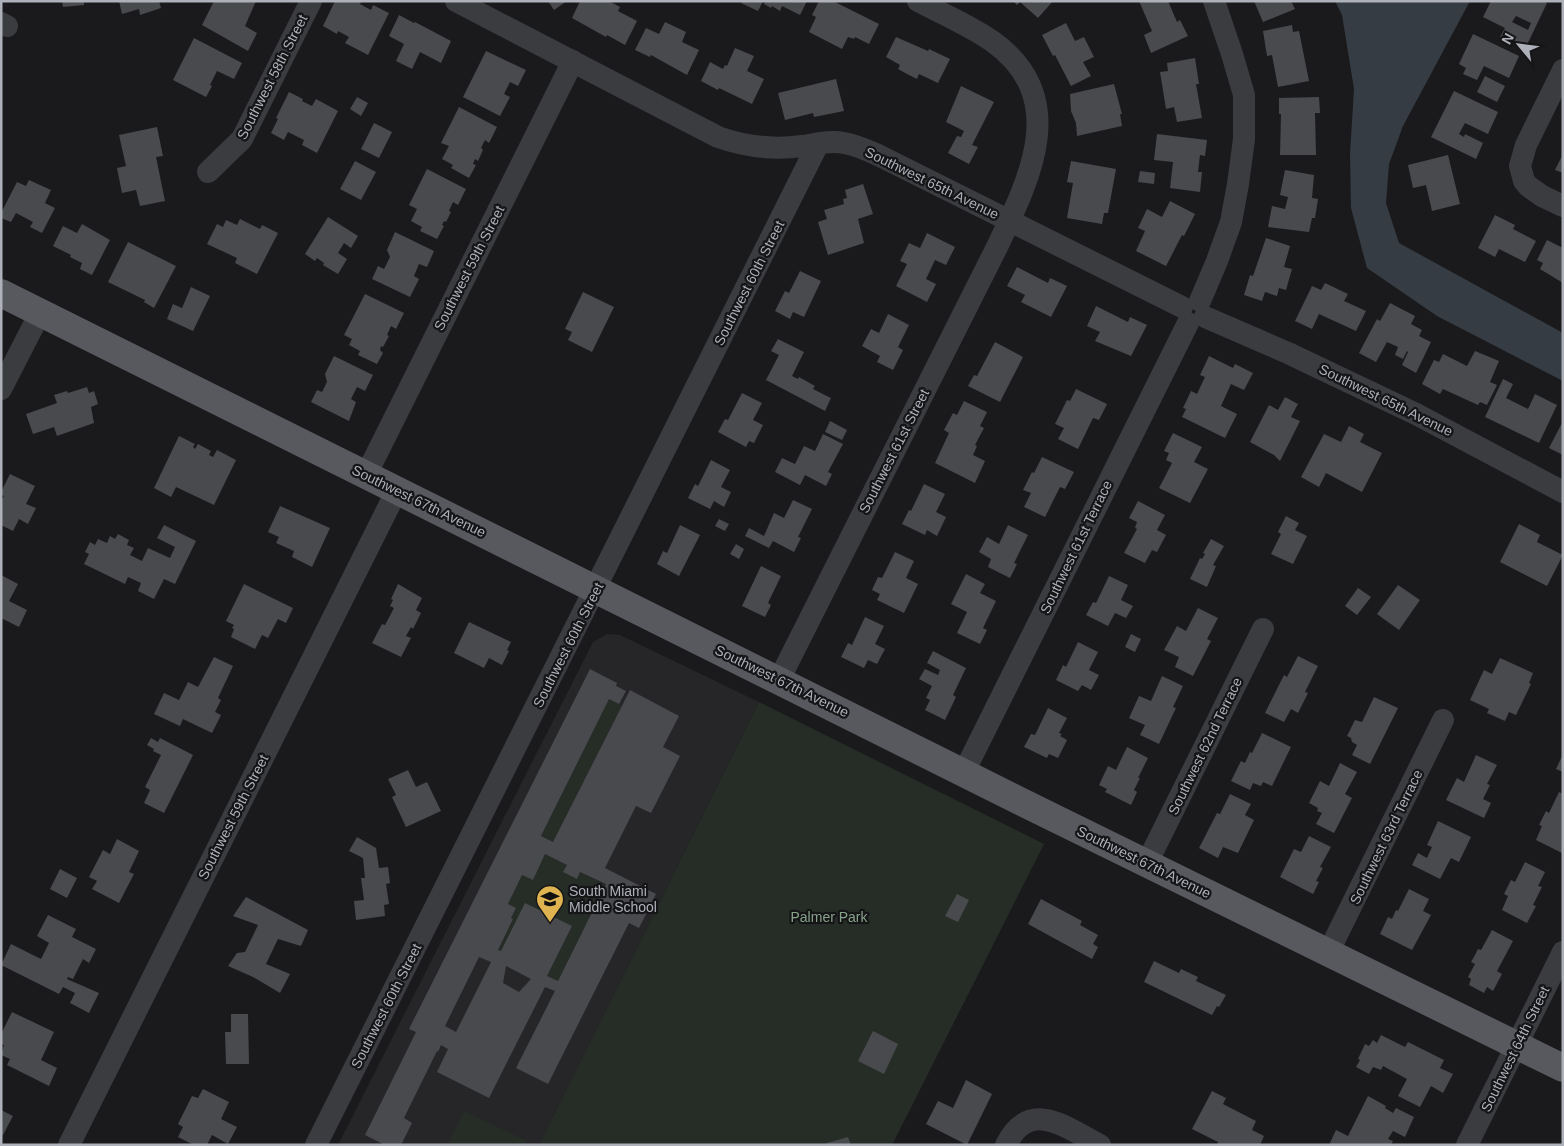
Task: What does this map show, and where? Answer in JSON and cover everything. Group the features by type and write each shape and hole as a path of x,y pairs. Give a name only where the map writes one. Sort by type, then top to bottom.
{"main road":[{"name":"Southwest 67th Avenue","path":"1,293 1563,1068"}],"street":[{"name":"Southwest 58th Street","path":"208,172 242,139 311,1"},
{"name":"Southwest 61st Street","path":"779,680 1009,221 1025,185 1034,156 1037,140 1036,112 1030,87 1017,65 993,42 966,25 918,1"},
{"name":"Southwest 61st Terrace","path":"964,772 1194,312 1222,246 1232,215 1242,163 1244,95 1214,1"},
{"name":"Southwest 65th Avenue","path":"464,3 706,131 732,142 773,148 832,142 844,143 867,150 1194,312 1288,353 1416,414 1563,492"},
{"name":"Southwest 59th Street","path":"366,474 573,61"},
{"path":"1563,70 1523,152 1520,166 1528,186 1563,206"},
{"name":"Southwest 60th Street","path":"316,1145 818,144"},
{"path":"1,389 40,313"},
{"name":"Southwest 59th Street","path":"69,1145 397,490"},
{"name":"Southwest 62nd Terrace","path":"1148,863 1263,629"},
{"name":"Southwest 63rd Terrace","path":"1328,953 1443,720"},
{"name":"Southwest 64th Street","path":"1467,1145 1563,952"},
{"path":"1006,1145 1017,1127 1023,1122 1038,1118 1050,1121 1100,1145"}],"shaded area":[{"path":"1335,1 1470,1 1403,126 1389,164 1386,203 1399,243 1563,333 1563,381 1437,316 1367,268 1351,208 1350,154 1354,89 1342,15"},
{"name":"South Miami Middle School","path":"607,634 620,635 759,702 539,1145 338,1145 593,642"}],"green space":[{"path":"609,699 622,706 553,842 541,836"},
{"name":"Palmer Park","path":"759,702 1044,844 892,1145 539,1145"},
{"path":"545,854 567,865 564,872 580,872 606,884 558,981 547,976 572,927 501,951 498,950 513,919 511,918 516,908 508,904 522,875 533,880"},
{"path":"464,1111 527,1141 525,1145 448,1145"}],"building":[{"path":"62,1 84,1 84,5 63,7"},
{"path":"119,1 159,1 161,8 140,15 139,9 122,14"},
{"path":"214,1 256,1 245,26 257,33 248,51 202,25"},
{"path":"335,1 359,1 361,2 360,4 371,10 373,5 389,13 368,55 345,43 349,37 338,31 337,34 323,26"},
{"path":"548,1 567,1 554,10"},
{"path":"580,1 609,1 620,7 618,11 637,21 625,45 572,18"},
{"path":"742,1 763,1 758,11 741,3"},
{"path":"765,1 807,1 800,15 782,6 780,11 772,6 771,8 764,4"},
{"path":"819,1 833,1 879,24 869,44 855,37 854,39 848,37 842,49 809,32 816,17 812,15"},
{"path":"1013,1 1053,1 1038,18 1020,2 1017,5"},
{"path":"1139,1 1168,1 1177,22 1180,20 1188,36 1151,53 1144,35 1152,31"},
{"path":"1254,1 1291,1 1295,9 1263,22"},
{"path":"1491,1 1543,1 1547,3 1525,49 1500,37 1505,28 1483,17","holes":["1516,16 1531,23 1528,30 1512,22"]},
{"path":"399,15 451,41 441,63 420,52 412,69 396,61 404,44 389,36"},
{"path":"665,22 686,32 682,42 699,50 687,75 651,55 650,57 635,50 646,28 659,34"},
{"path":"1066,23 1075,41 1084,37 1094,57 1083,62 1091,76 1071,86 1042,35"},
{"path":"1292,25 1293,32 1299,31 1309,81 1278,87 1272,55 1267,56 1263,31"},
{"path":"1473,34 1519,56 1509,78 1484,66 1477,80 1463,74 1466,68 1459,64"},
{"path":"896,37 950,59 938,83 919,74 917,79 898,69 900,65 886,57"},
{"path":"194,38 242,63 234,79 217,71 206,97 173,80"},
{"path":"735,48 754,56 747,71 764,79 752,104 701,81 710,62 723,69 725,65 727,66"},
{"path":"486,51 526,70 518,86 510,82 504,94 510,97 500,116 463,97"},
{"path":"1195,58 1199,84 1196,84 1202,118 1177,122 1174,107 1166,109 1160,72 1168,71 1167,63"},
{"path":"1485,76 1505,86 1497,102 1477,92"},
{"path":"836,79 844,111 814,117 813,113 785,120 778,93"},
{"path":"1114,84 1122,114 1120,114 1122,126 1077,136 1076,123 1071,111 1070,94"},
{"path":"961,86 994,102 972,145 978,147 969,164 948,153 957,136 961,137 964,131 946,122"},
{"path":"1454,91 1498,112 1488,134 1465,123 1459,134 1464,137 1465,134 1483,143 1476,159 1431,137"},
{"path":"289,92 312,106 316,99 338,111 317,153 302,145 304,140 288,132 284,140 271,133"},
{"path":"357,97 368,103 361,116 350,109"},
{"path":"1319,97 1320,113 1315,113 1316,155 1280,155 1281,114 1279,114 1279,98"},
{"path":"459,107 497,127 489,143 485,140 481,148 483,150 478,161 475,159 473,164 476,165 469,178 451,168 453,165 442,159 449,146 441,143"},
{"path":"374,123 392,132 379,158 361,149"},
{"path":"157,127 163,156 156,157 165,201 140,206 136,190 122,193 117,168 126,166 119,135"},
{"path":"1157,134 1207,140 1205,156 1200,155 1198,172 1202,172 1200,192 1170,188 1173,162 1154,160"},
{"path":"1563,154 1563,173 1555,170"},
{"path":"1448,155 1460,204 1432,211 1426,185 1413,188 1408,165"},
{"path":"355,161 376,172 361,200 340,189"},
{"path":"1071,161 1116,169 1108,213 1104,213 1102,224 1067,218 1073,183 1067,182"},
{"path":"427,169 466,189 458,205 453,202 449,211 451,212 446,222 444,221 442,225 444,226 437,239 420,231 422,227 411,221 417,209 409,205"},
{"path":"1285,170 1314,175 1312,198 1318,199 1315,218 1312,218 1309,232 1268,227 1272,206 1285,209 1288,197 1280,195"},
{"path":"1140,171 1155,173 1154,184 1138,182"},
{"path":"29,180 51,190 45,203 55,208 42,233 30,227 33,222 16,213 11,222 1,218 1,213 17,182 26,186"},
{"path":"863,184 873,214 858,219 864,243 828,255 818,222 827,219 824,210 844,204 843,199 847,198 845,190"},
{"path":"1170,201 1195,214 1166,266 1136,251 1145,231 1138,228 1147,209 1162,217"},
{"path":"1495,215 1515,225 1513,229 1536,241 1525,262 1499,249 1495,257 1478,248"},
{"path":"328,217 358,236 351,248 344,243 338,253 347,259 338,274 323,265 324,263 317,258 315,261 305,254"},
{"path":"240,219 260,229 262,225 278,233 257,274 235,263 237,258 207,244 217,224 223,227 226,220 237,225"},
{"path":"82,224 110,240 92,275 80,269 82,263 53,246 63,226 77,233"},
{"path":"395,232 434,251 427,267 419,264 414,276 419,279 410,297 372,279 378,266 384,269 390,257 387,250"},
{"path":"927,233 955,247 946,265 935,260 926,279 936,284 927,302 896,286 907,264 900,261 909,243 920,248"},
{"path":"1266,238 1290,246 1284,267 1292,269 1286,290 1279,288 1277,296 1265,292 1262,301 1244,295 1250,275 1253,276"},
{"path":"1547,240 1563,248 1563,283 1540,269 1543,263 1537,260"},
{"path":"128,242 176,266 154,308 144,302 145,300 108,282"},
{"path":"1017,267 1048,283 1050,278 1067,286 1051,317 1021,302 1025,295 1007,286"},
{"path":"800,271 821,281 804,317 793,312 790,319 775,311 785,291 789,293"},
{"path":"1325,283 1348,294 1344,301 1366,311 1356,331 1319,314 1312,329 1295,321 1312,286 1321,290"},
{"path":"191,287 210,296 193,331 167,319 173,304 182,308"},
{"path":"583,292 614,307 592,352 568,340 572,332 565,329"},
{"path":"365,294 404,313 396,329 391,326 387,335 389,336 383,347 381,346 380,350 383,353 377,364 358,355 360,351 349,345 352,339 344,335"},
{"path":"1390,303 1415,316 1411,324 1422,330 1419,336 1431,342 1416,373 1402,365 1408,352 1403,359 1395,355 1398,347 1387,342 1376,362 1359,353 1377,319 1380,321"},
{"path":"1096,306 1128,322 1130,317 1147,325 1131,356 1095,341 1100,332 1087,326"},
{"path":"888,314 909,325 898,347 903,350 893,370 877,362 880,356 862,346 871,329 879,333"},
{"path":"778,339 804,352 792,376 798,379 799,377 815,386 813,389 831,398 825,411 766,380 779,355 771,351"},
{"path":"995,342 1023,357 1000,402 968,386 974,375 977,376"},
{"path":"1475,351 1499,361 1490,382 1497,385 1487,405 1480,402 1478,405 1443,389 1440,394 1422,384 1434,360 1439,362 1443,354 1467,366"},
{"path":"334,356 373,375 365,391 357,387 351,399 356,402 349,421 311,402 317,390 322,392 327,382 325,374"},
{"path":"1209,356 1233,368 1235,364 1253,373 1244,390 1231,384 1221,406 1237,414 1225,438 1182,417 1186,409 1183,408 1191,391 1197,394 1205,377 1200,375"},
{"path":"1503,379 1513,384 1506,398 1528,409 1535,394 1557,405 1539,443 1485,417"},
{"path":"87,387 89,393 94,391 98,404 91,407 94,423 57,436 54,427 33,434 26,414 57,403 54,395"},
{"path":"1076,389 1107,404 1099,420 1093,418 1078,449 1058,439 1064,428 1055,424 1067,400 1070,401"},
{"path":"742,393 762,403 753,420 763,425 754,443 749,441 746,447 718,432 725,419 728,420"},
{"path":"1285,397 1298,404 1291,417 1300,421 1280,461 1274,455 1250,442 1269,405 1278,410"},
{"path":"964,401 987,412 980,426 984,428 975,445 977,446 973,455 985,461 975,483 935,463 949,433 944,430 953,413 957,415"},
{"path":"830,421 847,430 842,440 825,432"},
{"path":"1563,421 1563,455 1549,448"},
{"path":"1349,426 1364,434 1360,442 1382,453 1362,492 1326,473 1319,487 1301,477 1324,434 1341,442"},
{"path":"1173,433 1202,447 1194,462 1208,469 1190,503 1159,488 1172,463 1166,460 1169,453 1164,451"},
{"path":"823,434 843,444 828,472 832,474 826,486 805,475 800,485 775,472 782,458 795,464 804,446 815,451"},
{"path":"179,436 195,444 193,447 195,449 198,444 211,451 209,455 213,457 217,450 236,460 214,505 176,487 171,497 154,488"},
{"path":"1042,457 1074,472 1065,489 1060,487 1045,517 1024,507 1031,493 1023,490"},
{"path":"711,460 730,470 721,487 731,492 724,507 714,501 710,509 688,498 695,484 698,486"},
{"path":"10,474 35,486 26,504 36,508 28,524 19,519 13,531 1,525 1,501 4,496 1,495 1,492"},
{"path":"924,484 945,494 936,512 946,517 937,536 927,530 925,535 902,524 909,510 911,511"},
{"path":"793,500 812,509 798,537 801,538 794,552 773,541 769,548 745,536 749,528 764,536 774,513 784,518"},
{"path":"1138,501 1165,515 1157,530 1166,535 1157,552 1152,550 1145,563 1124,553 1137,529 1135,528 1137,522 1129,518"},
{"path":"280,506 330,528 312,567 292,557 294,551 276,543 279,537 268,532"},
{"path":"1286,516 1299,523 1295,530 1307,536 1293,564 1271,554 1281,534 1278,532"},
{"path":"719,519 729,524 725,531 715,526"},
{"path":"1519,524 1540,535 1537,542 1563,555 1547,586 1500,562"},
{"path":"164,525 196,541 175,584 164,579 154,599 138,591 141,583 128,577 125,584 84,564 89,554 85,552 90,542 95,545 98,539 107,543 110,536 115,539 118,534 129,540 127,545 134,548 130,555 142,561 148,548 170,558 175,547 157,538"},
{"path":"680,525 700,535 679,576 657,564 663,551 667,553"},
{"path":"1008,525 1028,535 1014,563 1017,564 1010,578 988,567 991,559 979,552 987,537 999,544"},
{"path":"1211,539 1224,546 1213,565 1216,566 1207,587 1190,579 1200,558 1202,559 1205,554 1203,553"},
{"path":"736,544 744,549 739,559 730,554"},
{"path":"895,552 914,561 906,578 918,584 904,613 877,600 880,594 872,590 878,577 882,578"},
{"path":"761,566 781,576 768,603 771,605 765,617 742,606"},
{"path":"966,574 985,584 980,593 996,601 983,628 987,630 980,644 957,633 967,612 951,604"},
{"path":"1,575 18,584 9,601 27,610 19,627 1,618"},
{"path":"1109,576 1128,585 1121,600 1133,606 1126,618 1115,613 1108,626 1086,615 1093,602 1096,603"},
{"path":"244,584 293,608 286,623 278,619 268,638 262,635 255,649 231,637 234,625 226,621"},
{"path":"398,584 422,598 416,610 421,613 413,629 411,627 406,636 411,638 401,657 372,643 382,624 385,625 394,608 390,606 393,600 391,599"},
{"path":"1398,585 1420,600 1399,630 1377,614"},
{"path":"1358,588 1371,597 1357,615 1345,606"},
{"path":"1198,608 1218,618 1207,639 1211,641 1193,676 1175,667 1179,657 1164,650 1177,626 1186,631"},
{"path":"865,617 884,626 875,644 885,649 877,664 868,660 864,668 841,657 848,643 852,645"},
{"path":"469,622 511,642 502,665 489,658 484,668 454,653"},
{"path":"1131,634 1141,639 1135,652 1125,647"},
{"path":"1078,642 1098,652 1089,670 1099,675 1091,690 1082,685 1078,691 1056,680 1063,665 1066,667"},
{"path":"933,651 966,668 953,695 956,697 945,720 925,710 930,700 926,698 932,686 919,679 925,669 938,675 940,670 927,663"},
{"path":"1298,656 1318,666 1305,692 1308,693 1298,713 1291,709 1284,722 1265,713 1284,675 1287,677"},
{"path":"214,657 233,666 218,698 221,700 215,712 221,715 212,733 183,719 180,726 154,714 164,693 179,700 188,682 198,687"},
{"path":"1500,658 1533,673 1529,683 1531,684 1516,715 1509,712 1505,721 1487,713 1489,709 1470,700 1484,670 1492,674"},
{"path":"590,669 617,683 616,686 626,691 619,704 609,699 541,836 553,842 630,690 679,716 663,747 680,756 651,813 636,806 605,868 656,894 639,928 629,923 548,1084 516,1068 555,991 545,987 489,1098 437,1072 448,1049 441,1045 404,1118 412,1123 401,1145 385,1145 365,1135 416,1032 409,1029","holes":["545,854 567,865 563,872 577,879 580,872 606,884 558,981 547,976 572,926 525,903 501,951 498,950 513,919 511,918 516,908 508,904 522,875 533,880","479,957 491,962 456,1032 445,1026","506,966 531,979 519,992 503,983"]},
{"path":"1162,676 1183,686 1173,707 1176,708 1159,744 1140,735 1145,725 1129,718 1139,696 1151,701"},
{"path":"1374,697 1398,708 1370,764 1352,755 1357,745 1347,736 1355,720 1362,722"},
{"path":"1048,708 1067,718 1059,733 1062,734 1060,736 1067,740 1058,758 1049,754 1047,758 1024,747 1031,734 1035,735"},
{"path":"1262,733 1291,747 1272,786 1263,782 1261,786 1253,783 1250,790 1231,781 1241,761 1245,763 1250,752 1252,753"},
{"path":"151,738 158,742 160,738 193,755 164,813 144,803 150,790 145,787 161,755 147,745"},
{"path":"1127,747 1148,758 1138,778 1140,778 1134,790 1137,792 1131,805 1105,792 1107,789 1099,785 1108,766 1116,770"},
{"path":"1563,754 1563,772 1556,769"},
{"path":"1476,755 1497,765 1487,784 1490,785 1483,799 1491,803 1484,818 1446,800 1457,778 1464,782"},
{"path":"1340,763 1357,772 1345,794 1352,798 1334,833 1316,824 1322,813 1317,811 1318,808 1309,803 1320,781 1329,786"},
{"path":"408,770 416,787 427,782 441,811 406,827 392,797 396,795 388,779"},
{"path":"1559,792 1563,794 1562,853 1536,840 1542,826 1539,825 1546,811 1549,813"},
{"path":"1230,794 1251,804 1245,815 1254,820 1238,853 1223,847 1218,858 1199,848 1217,813 1220,814"},
{"path":"1438,821 1471,837 1459,862 1451,858 1440,879 1412,865 1418,853 1427,858 1432,847 1427,845"},
{"path":"1309,836 1331,847 1320,867 1323,868 1316,881 1319,882 1313,894 1280,877 1294,849 1301,852"},
{"path":"357,837 376,848 379,868 388,867 390,883 386,884 389,904 384,905 385,916 356,920 354,901 364,900 361,878 365,878 363,858 349,851"},
{"path":"117,839 139,851 129,872 134,874 119,903 92,889 97,881 89,877 103,850 110,854"},
{"path":"1525,862 1545,872 1538,886 1542,887 1533,905 1536,906 1527,923 1502,910 1508,896 1504,894 1511,880 1515,882"},
{"path":"60,869 77,878 67,898 50,889"},
{"path":"1409,889 1429,899 1423,911 1431,915 1412,950 1380,934 1388,917 1392,919 1396,910 1398,911"},
{"path":"957,894 969,900 958,922 945,916"},
{"path":"246,897 308,930 301,946 278,939 266,964 290,974 280,993 253,977 228,966 237,953 245,952 258,925 233,916"},
{"path":"1041,899 1082,921 1080,925 1098,935 1093,944 1098,947 1092,959 1028,924"},
{"path":"48,915 76,929 72,937 96,949 89,963 83,959 73,979 68,977 67,979 99,993 89,1013 70,1003 75,993 63,987 59,994 1,965 11,944 41,959 49,943 37,936"},
{"path":"1492,930 1513,941 1497,971 1502,974 1493,991 1487,987 1484,993 1469,985 1471,979 1468,977 1475,964 1471,962 1478,949 1481,950"},
{"path":"1154,961 1179,973 1181,969 1198,977 1196,981 1226,995 1219,1007 1217,1006 1212,1015 1144,982"},
{"path":"12,1012 54,1032 41,1060 57,1068 49,1086 7,1065 10,1059 1,1055 4,1045 1,1044 1,1034"},
{"path":"231,1014 248,1014 249,1064 226,1064 225,1032 231,1032"},
{"path":"873,1031 898,1044 884,1074 858,1061"},
{"path":"1381,1035 1405,1047 1408,1042 1444,1060 1440,1068 1453,1074 1443,1093 1431,1086 1420,1107 1398,1096 1407,1079 1383,1066 1381,1070 1373,1067 1369,1074 1356,1067 1365,1044 1369,1046 1373,1040 1377,1043"},
{"path":"966,1080 992,1094 967,1145 926,1124 938,1101 953,1108"},
{"path":"203,1089 229,1102 221,1119 237,1127 228,1144 212,1135 207,1145 194,1145 178,1137 183,1127 178,1124 192,1096 198,1098"},
{"path":"1212,1091 1226,1098 1223,1104 1256,1121 1252,1130 1264,1136 1260,1145 1217,1145 1218,1142 1192,1129"},
{"path":"1368,1096 1386,1106 1385,1108 1393,1113 1396,1108 1414,1117 1405,1137 1393,1131 1388,1139 1393,1141 1391,1145 1329,1145 1336,1130 1348,1136"},
{"path":"1,1110 13,1116 3,1135 1,1135"},
{"path":"848,1137 851,1145 826,1145 827,1143"}],"place":[{"name":"South Miami Middle School","path":"550,923"}]}
